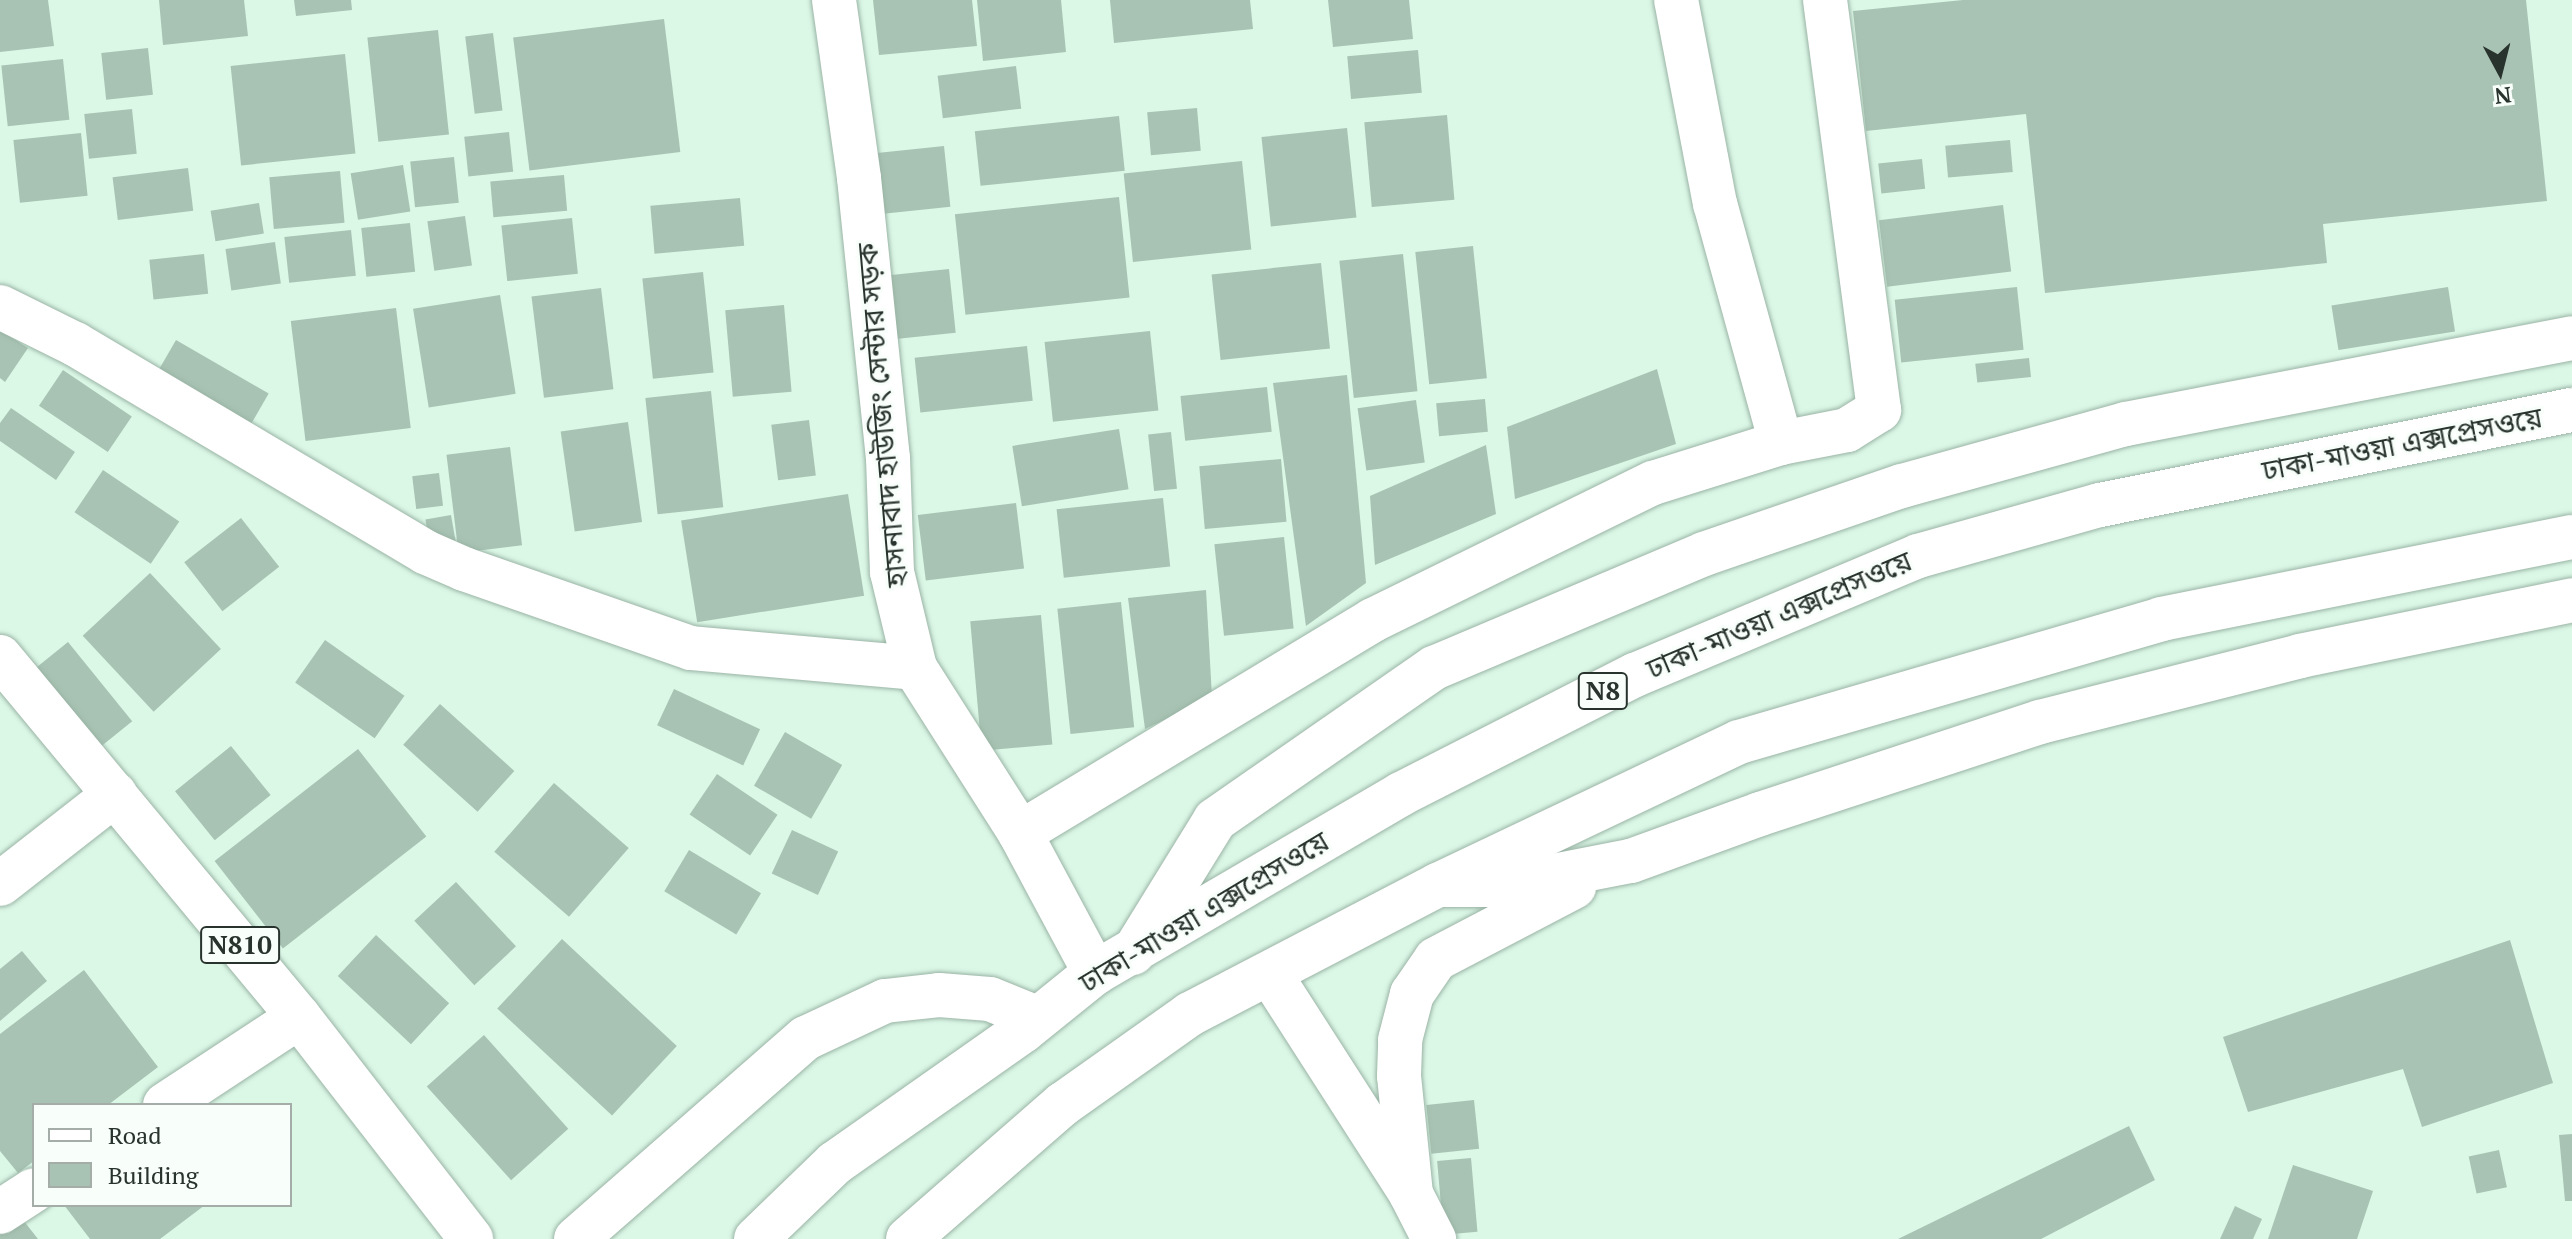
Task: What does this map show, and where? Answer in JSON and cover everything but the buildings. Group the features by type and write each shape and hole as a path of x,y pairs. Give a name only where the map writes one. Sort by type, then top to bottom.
{"main road":[{"name":"হাসনাবাদ হাউজিং সেন্টার সড়ক","path":"834,0 859,178 888,458 892,572 915,668 1020,833 1095,973"},
{"path":"1676,0 1715,204 1781,443"},
{"path":"1020,833 1373,620 1653,483 1781,443 1847,430 1879,410 1825,0"},
{"path":"0,307 75,344 425,552 464,569 691,648 915,668"},
{"path":"1133,953 1215,820 1434,668 1704,554 1902,486 2126,424 2572,338"},
{"name":"ঢাকা-মাওয়া এক্সপ্রেসওয়ে","path":"756,1239 835,1163 1095,973 1401,794 1635,675 1918,556 2100,505 2572,410"},
{"path":"908,1239 1063,1104 1190,1014 1438,885 1739,742 2161,619 2572,537"},
{"path":"1411,1194 1399,1076 1400,1040 1412,994 1436,959 1540,903 1631,861 1760,814 2040,722 2300,656 2572,600"},
{"name":"N810","path":"0,657 299,1017 471,1239"},
{"path":"0,884 115,794"},
{"path":"1438,885 1507,885 1631,861"},
{"path":"1270,974 1411,1194 1434,1239"},
{"path":"576,1239 806,1038 885,1001 939,995 990,999 1037,1018"},
{"path":"168,1103 299,1017"},
{"path":"0,1212 32,1191"}]}
